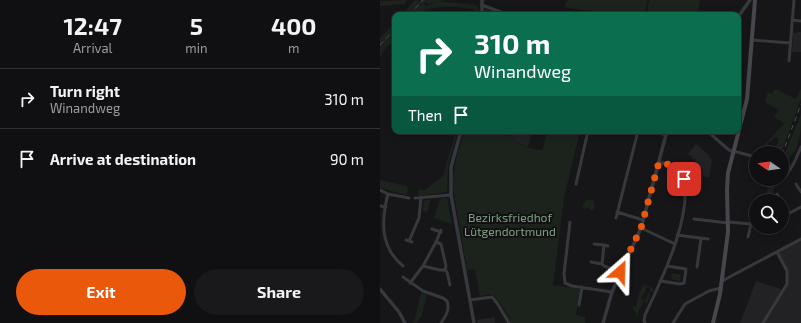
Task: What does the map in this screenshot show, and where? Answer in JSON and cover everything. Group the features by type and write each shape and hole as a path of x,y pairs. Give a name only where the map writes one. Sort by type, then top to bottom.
{"main road":[{"path":"741,123 746,105 755,0"},
{"path":"713,323 721,288 729,222 727,184 738,134"}],"street":[{"path":"482,0 482,12"},
{"path":"789,61 794,0"},
{"path":"741,13 749,1"},
{"path":"482,5 501,12"},
{"path":"792,20 801,21"},
{"path":"752,40 790,43"},
{"path":"460,134 451,167 451,195 474,323"},
{"path":"576,184 587,134"},
{"path":"616,218 637,134"},
{"path":"603,323 612,292 620,272 641,228 667,134"},
{"path":"710,134 729,150 749,155"},
{"path":"789,171 801,147"},
{"path":"645,323 645,315 667,266 683,217 683,174 677,167 659,162"},
{"path":"796,184 801,192"},
{"path":"380,190 388,194 409,198"},
{"path":"388,194 386,207 382,216 382,230 385,243 395,261 402,266"},
{"path":"415,198 451,195"},
{"path":"409,241 419,218 421,197"},
{"path":"380,206 386,207"},
{"path":"789,214 801,207"},
{"path":"617,212 643,220"},
{"path":"694,218 749,224"},
{"path":"570,222 564,280 568,285 612,292"},
{"path":"641,228 675,244"},
{"path":"410,283 423,266 441,231 432,229"},
{"path":"748,237 749,233"},
{"path":"678,235 708,239"},
{"path":"697,267 700,239"},
{"path":"722,280 801,240"},
{"path":"436,242 442,247 445,270 447,272 450,285"},
{"path":"594,244 606,246 602,264"},
{"path":"763,323 787,284 787,271 777,252"},
{"path":"591,262 602,264 620,272"},
{"path":"423,266 445,270"},
{"path":"660,281 680,284 684,283 686,270 667,266"},
{"path":"403,277 423,291 443,298 447,301 447,312 441,323"},
{"path":"579,305 582,287"},
{"path":"673,323 686,303 709,291 721,288"},
{"path":"380,289 399,312 405,323"},
{"path":"470,300 492,297 509,323"}],"shaded area":[{"path":"421,0 426,0 415,12 409,12"},
{"path":"392,30 392,35 380,48 380,43"},
{"path":"801,32 801,52 792,52 793,33"},
{"path":"510,134 531,134 528,147 515,141"},
{"path":"696,144 710,156 709,157 712,160 709,178 694,173 696,159 692,159 693,157 688,154"},
{"path":"801,240 801,323 740,323 756,281 784,290 788,275 777,252"},
{"path":"495,317 495,323 477,323 477,320"}],"green space":[{"path":"406,0 405,4 380,6 380,1"},
{"path":"415,0 420,1 409,12 404,12"},
{"path":"426,0 446,0 438,2 475,5 479,8 479,12 476,12 474,9 460,7 437,7 423,12 415,12","holes":["425,2 429,4 436,2 426,6 424,4"]},
{"path":"568,0 647,0 645,12 595,12 564,7"},
{"path":"649,0 700,0 698,12 647,12"},
{"path":"485,8 495,12 485,12"},
{"path":"392,25 392,30 380,43 380,38"},
{"path":"392,35 392,43 387,46 380,57 380,48"},
{"path":"775,89 796,99 801,89 801,99 784,146 776,146 779,138 775,137 767,146 764,146 785,123 774,117 779,110 765,102 768,92 771,94"},
{"path":"801,114 798,145 789,160 789,146 788,146"},
{"path":"455,134 457,134 448,166 447,192 418,196 419,190 425,190 443,176"},
{"name":"Bezirksfriedhof Lütgendortmund","path":"463,134 510,134 513,139 522,145 531,149 541,150 543,148 546,134 579,134 564,197 553,285 580,289 576,315 585,317 585,323 511,323 497,298 490,294 480,296 475,269 467,270 454,193 453,178 456,159"},
{"path":"380,180 407,186 407,195 380,188"},
{"path":"768,186 775,186 773,194 766,194"},
{"path":"447,198 452,224 434,218 440,199"},
{"path":"431,199 427,212 423,211 424,201"},
{"path":"586,200 593,200 595,206 593,210 590,210 589,207 586,209 582,207"},
{"path":"672,273 681,275 680,281 671,279"},
{"path":"644,284 654,289 652,293 650,292 650,288 647,287 642,295 641,299 645,301 649,293 651,294 647,303 644,301 637,314 640,317 636,315 636,312 632,309 633,306 636,307 639,294"},
{"path":"421,293 427,295 421,317 416,323 411,323 414,322"}],"railway":[{"path":"412,12 423,0"},
{"path":"380,45 392,32"},
{"path":"785,146 801,104"}],"route":[{"path":"620,272 641,228 659,162 679,168 682,171 684,179"}]}
